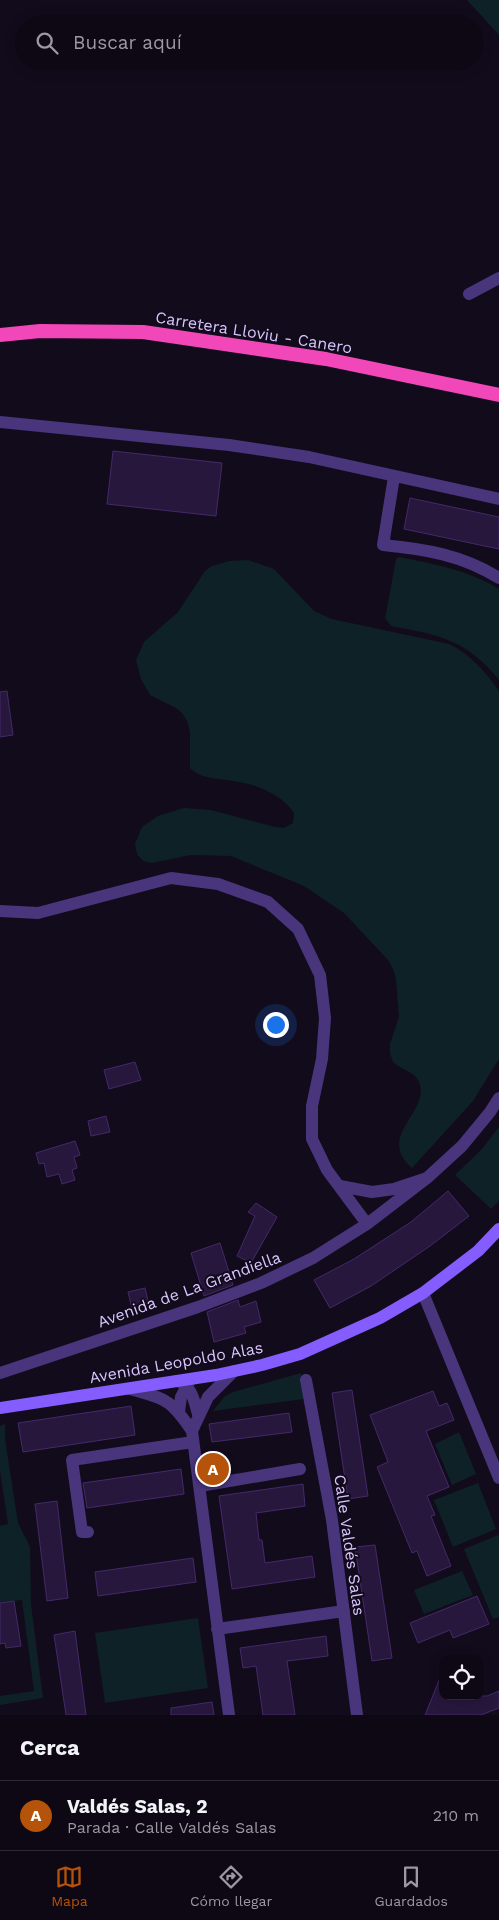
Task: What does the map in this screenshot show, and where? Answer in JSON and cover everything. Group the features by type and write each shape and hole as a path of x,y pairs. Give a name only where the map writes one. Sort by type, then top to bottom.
{"highway":[{"name":"Carretera Lloviu - Canero","path":"0,335 40,331 143,332 326,359 499,395"}],"main road":[{"name":"Avenida Leopoldo Alas","path":"0,1408 130,1388 185,1382 262,1365 316,1348 380,1318 423,1293 478,1251 499,1229"}],"street":[{"path":"470,294 499,278"},
{"path":"0,422 229,445 309,457 499,499"},
{"path":"394,477 383,545 454,556 499,578"},
{"path":"0,911 38,913 171,878 218,884 268,902 298,929 320,975 325,1018 322,1059 312,1106 312,1139 327,1170 367,1224"},
{"name":"Avenida de La Grandiella","path":"0,1373 198,1307 261,1283 313,1258 367,1224 427,1178 462,1146 499,1098"},
{"path":"340,1186 372,1192 394,1189 427,1178"},
{"path":"423,1293 499,1478"},
{"path":"192,1436 198,1414 208,1397 234,1371"},
{"name":"Calle Valdés Salas","path":"306,1380 332,1520 357,1715"},
{"path":"185,1382 192,1395 198,1414"},
{"path":"180,1412 185,1382"},
{"path":"130,1388 166,1400 180,1412 192,1436 230,1715"},
{"path":"88,1532 82,1532 72,1460 192,1436"},
{"path":"200,1486 300,1468"},
{"path":"217,1629 344,1611"}],"green space":[{"path":"467,0 499,0 499,35 484,19 484,15 481,15"},
{"path":"399,557 463,572 499,589 499,680 476,656 451,641 438,636 391,626 385,618 396,559"},
{"path":"248,560 274,569 314,611 332,619 449,644 457,648 477,664 499,691 499,1059 473,1101 412,1168 402,1156 399,1145 401,1134 418,1102 421,1091 416,1077 393,1062 390,1053 390,1044 399,1017 396,979 388,960 344,913 304,886 231,856 191,855 152,863 143,861 137,854 135,844 142,827 158,816 184,808 211,810 275,827 284,828 293,823 294,813 288,805 264,789 236,781 202,776 190,768 190,733 188,723 183,714 176,708 150,695 141,679 136,660 144,642 178,612 205,571 212,566 229,561"},
{"path":"499,1127 499,1201 491,1209 455,1175 481,1150"},
{"path":"301,1373 304,1399 213,1411 225,1396 233,1392"},
{"path":"5,1424 5,1439 18,1523 30,1547 31,1604 43,1698 0,1705 0,1696 34,1691 22,1600 0,1602 0,1526 8,1524 0,1471 0,1426"},
{"path":"459,1432 476,1474 452,1485 435,1444"},
{"path":"478,1483 496,1529 453,1547 434,1500"},
{"path":"498,1535 499,1617 493,1619 464,1549"},
{"path":"462,1571 473,1595 424,1614 414,1590"},
{"path":"198,1618 208,1688 105,1703 95,1633"}],"building":[{"path":"113,451 222,463 216,516 107,504"},
{"path":"410,498 499,517 499,549 404,529"},
{"path":"7,691 13,735 0,737 0,692"},
{"path":"135,1062 141,1080 109,1089 104,1070"},
{"path":"106,1116 110,1132 91,1136 88,1121"},
{"path":"75,1141 80,1155 74,1157 77,1168 72,1170 75,1180 62,1184 59,1174 47,1177 44,1163 39,1164 36,1153"},
{"path":"448,1191 469,1216 430,1246 371,1286 330,1308 314,1280 354,1259 411,1222"},
{"path":"256,1203 277,1217 251,1263 237,1256 255,1216 248,1212"},
{"path":"220,1243 233,1285 204,1296 191,1253"},
{"path":"145,1288 149,1305 132,1309 128,1292"},
{"path":"238,1300 240,1307 256,1301 261,1322 244,1327 246,1333 214,1342 207,1312"},
{"path":"352,1390 368,1496 348,1499 332,1393"},
{"path":"433,1391 439,1406 447,1403 454,1420 426,1431 449,1487 427,1496 435,1515 431,1516 451,1566 427,1576 417,1551 412,1553 377,1467 388,1462 370,1415"},
{"path":"131,1406 135,1435 23,1452 18,1423"},
{"path":"289,1413 292,1432 212,1442 209,1424"},
{"path":"181,1469 184,1494 87,1508 83,1483"},
{"path":"303,1484 305,1506 256,1513 259,1540 262,1540 265,1563 312,1556 315,1577 232,1589 219,1496"},
{"path":"57,1501 68,1598 47,1601 35,1504"},
{"path":"375,1545 392,1658 372,1661 355,1547"},
{"path":"193,1558 196,1582 98,1596 95,1572"},
{"path":"477,1596 489,1624 453,1638 450,1630 418,1643 410,1623"},
{"path":"14,1601 21,1646 6,1648 5,1643 0,1644 0,1603"},
{"path":"75,1631 86,1715 66,1715 54,1635"},
{"path":"326,1636 328,1656 287,1661 295,1715 263,1715 256,1666 243,1668 240,1648"},
{"path":"439,1680 439,1700 484,1700 484,1696 499,1691 499,1708 481,1715 425,1715"},
{"path":"212,1702 214,1715 171,1715 171,1708"}],"place":[{"name":"Valdés Salas, 2","path":"213,1469"}]}
